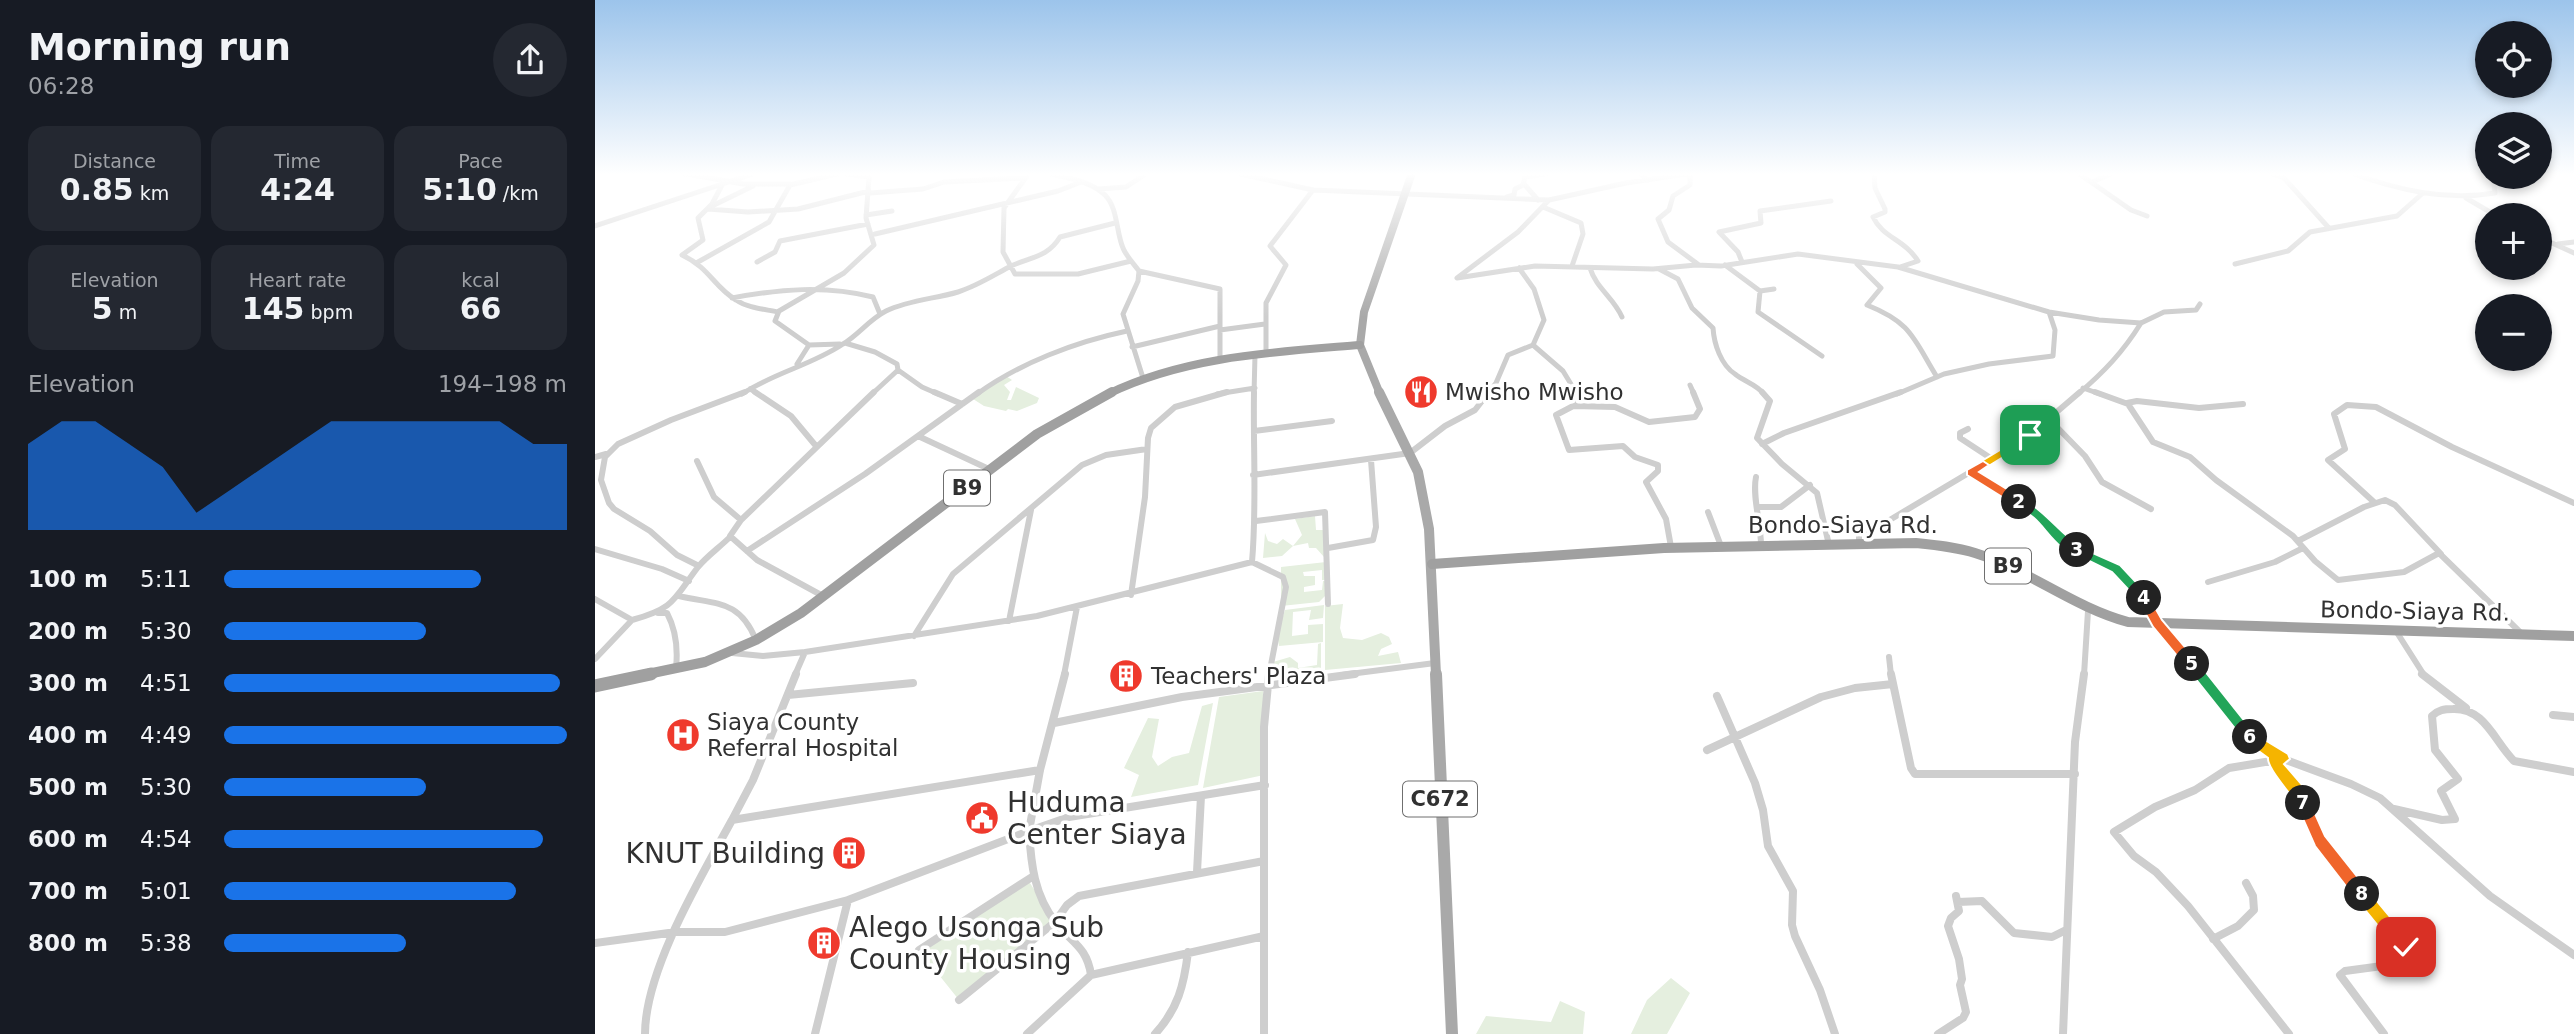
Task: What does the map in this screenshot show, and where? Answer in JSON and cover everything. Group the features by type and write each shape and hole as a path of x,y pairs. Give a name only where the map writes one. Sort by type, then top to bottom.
{"highway":[{"name":"B9","path":"595,685 676,670 756,640 823,596 1075,409 1143,378 1178,367 1220,360 1360,345"},
{"name":"Bondo-Siaya Rd.","path":"1432,564 1562,552 1671,547 1859,544 1942,546 1974,553 2009,567 2088,611 2128,622 2574,636"}],"main road":[{"name":"C672","path":"1396,221 1364,312 1360,345 1368,370 1410,453 1424,498 1432,564 1452,1034"}],"street":[{"path":"697,221 703,240 682,254 698,262 732,298 747,306 778,312 844,273 872,247 875,234 868,224 780,241 775,252 757,262"},
{"path":"698,262 769,221"},
{"path":"875,234 928,221"},
{"path":"1005,221 1002,246 1017,276 1084,273 1131,261"},
{"path":"1252,562 1256,521 1253,475 1255,388 1267,300 1286,266 1270,246 1289,221"},
{"path":"1529,221 1518,233 1457,278 1543,265 1659,269 1725,265 1798,254 1900,267 2049,312 2141,323 2164,312 2196,310 2200,304"},
{"path":"1572,266 1583,234 1578,221"},
{"path":"1659,221 1668,242 1699,265"},
{"path":"1742,262 1739,251 1720,236 1719,232 1761,221"},
{"path":"1875,221 1885,236 1904,243 1918,261 1900,267"},
{"path":"2323,221 2328,227"},
{"path":"2235,264 2288,251 2301,237 2328,227 2364,221"},
{"path":"595,457 606,454 627,440 750,389 847,342 880,314 921,298 968,288 1012,266 1043,255 1053,249 1060,237 1115,223 1124,251 1139,271 1139,281 1124,308 1127,331 1143,378"},
{"path":"2552,242 2574,253"},
{"path":"2556,244 2574,242"},
{"path":"1855,262 1881,289 1867,305 1895,317 1905,325 1937,377"},
{"path":"1725,265 1760,291 1774,289"},
{"path":"1253,475 1410,453 1445,426 1475,410 1496,383 1507,355 1532,345 1545,320 1530,282 1519,268"},
{"path":"1590,268 1595,284 1616,304 1622,317"},
{"path":"1659,269 1678,279 1692,308 1713,328 1714,345 1732,373 1758,387 1770,400 1757,434 1762,444 1810,485 1819,497 1821,520 1829,545"},
{"path":"1139,271 1220,289 1220,360"},
{"path":"732,298 779,289 822,286 873,297 880,314"},
{"path":"1760,291 1758,312 1822,356"},
{"path":"778,312 776,324 809,345 847,342 880,354 897,364 898,370 922,387 962,404"},
{"path":"1762,444 1784,433 1885,400 1937,377 1989,364 2053,356 2055,330 2049,312"},
{"path":"1859,544 1859,534 1881,525 1917,501 2018,445 2050,421 2083,388 2105,372 2124,351 2141,323"},
{"path":"1132,347 1220,328 1265,324"},
{"path":"747,551 995,381 1100,336 1127,331"},
{"path":"795,366 809,345"},
{"path":"1532,345 1572,383 1578,395 1574,407"},
{"path":"658,613 679,596 699,566 730,537 741,520 898,370"},
{"path":"1671,547 1670,530 1664,511 1646,482 1658,471 1658,465 1635,457 1623,446 1569,450 1556,415 1574,407 1615,407 1649,422 1695,417 1700,409 1690,385"},
{"path":"1131,594 1151,427 1167,414 1199,399 1255,388"},
{"path":"2083,388 2127,403 2140,400 2154,404 2225,408 2243,404"},
{"path":"750,389 791,416 816,446"},
{"path":"2127,403 2153,442 2187,455 2298,541 2326,571 2341,580 2371,574 2404,572 2433,554 2441,554"},
{"path":"2375,503 2328,460 2345,449 2334,414 2342,407 2365,404 2376,407 2442,442 2574,503"},
{"path":"1254,430 1332,421"},
{"path":"2050,421 2085,456 2102,482 2151,509"},
{"path":"1968,429 1960,433 1960,438 1991,459"},
{"path":"918,436 991,470"},
{"path":"914,636 953,574 1086,463 1106,455 1147,449"},
{"path":"606,454 601,481 614,509 627,514 677,555 699,566"},
{"path":"1328,548 1374,540 1377,527 1371,460"},
{"path":"697,461 714,497 741,520"},
{"path":"1971,472 2032,509 2060,540 2116,568 2140,593 2158,623 2253,740 2283,759 2363,789 2395,809 2490,895 2574,954"},
{"path":"1756,477 1754,486 1759,507 1761,545"},
{"path":"1759,507 1781,507 1810,485"},
{"path":"2298,541 2326,530 2375,503 2385,500 2391,502 2462,578 2492,603 2522,634"},
{"path":"1009,621 1031,510"},
{"path":"1256,521 1325,512 1328,604"},
{"path":"1708,512 1721,546"},
{"path":"730,537 747,551 823,596"},
{"path":"2208,582 2275,562 2303,548"},
{"path":"595,549 662,569 689,581"},
{"path":"729,652 755,656 805,652 1009,621 1131,594 1252,562 1276,572 1285,580 1266,687 1264,1034"},
{"path":"679,596 719,603 739,610 745,615 756,640"},
{"path":"595,599 632,620"},
{"path":"1077,607 1029,831 1032,877 1055,922 1077,943 1089,960 1091,975"},
{"path":"2063,1034 2075,774 2088,611"},
{"path":"595,659 632,620 667,613 672,622 677,652 676,670"},
{"path":"2396,631 2421,673 2486,724 2514,761 2574,772"},
{"path":"645,1034 644,1018 649,1000 676,932 753,780 805,652"},
{"path":"1889,657 1911,768 1915,774 2075,774"},
{"path":"1054,723 1182,697 1435,663"},
{"path":"788,695 913,683"},
{"path":"1707,750 1821,697 1855,688 1893,684"},
{"path":"1717,696 1736,736 1763,810 1768,846 1793,891 1792,925 1795,936 1815,978 1835,1034"},
{"path":"2395,809 2408,809 2448,821 2455,819 2441,791 2458,779 2435,750 2432,716 2438,710 2467,709"},
{"path":"2553,715 2574,717"},
{"path":"2283,759 2229,768 2195,790 2155,807 2114,832 2134,856 2156,872 2181,897 2289,1034"},
{"path":"2273,761 2299,792 2320,841 2406,947 2406,958 2397,964 2345,971 2340,975 2384,1034"},
{"path":"732,820 1040,770"},
{"path":"595,943 676,932 708,934 742,929 848,900 1069,817 1265,785"},
{"path":"1197,872 1201,796"},
{"path":"959,1000 1055,922 1067,905 1079,896 1197,872 1264,862"},
{"path":"919,950 1032,877"},
{"path":"2213,939 2238,926 2254,910 2253,896 2246,883"},
{"path":"1938,1034 1963,1018 1966,1012 1959,985 1962,979 1959,959 1948,926 1951,918 1959,911 1957,899 1982,901 2014,933 2052,937 2066,930"},
{"path":"814,1034 848,900"},
{"path":"1027,1034 1039,1030 1091,975 1264,936"},
{"path":"1155,1034 1173,1015 1179,1003 1188,952"}],"green space":[{"path":"1006,376 1012,380 1004,385 1010,392 1007,400 1011,400 1016,387 1039,398 1037,403 1017,411 1006,411 984,406 970,397"},
{"path":"1315,516 1316,530 1324,530 1324,557 1316,548 1309,548 1308,543 1293,546 1302,535 1295,519"},
{"path":"1265,533 1268,541 1277,544 1283,539 1293,546 1282,556 1263,558"},
{"path":"1326,562 1325,580 1322,580 1322,570 1303,572 1304,576 1315,576 1315,585 1304,587 1304,592 1322,590 1323,581 1326,581 1326,595 1319,602 1281,606 1281,567"},
{"path":"1343,604 1340,628 1343,638 1362,640 1381,633 1389,637 1392,644 1381,649 1378,656 1398,652 1401,663 1325,670 1325,606"},
{"path":"1324,605 1323,618 1309,620 1311,610 1293,612 1292,636 1308,634 1308,625 1323,624 1323,642 1279,646 1277,634 1285,610"},
{"path":"1321,643 1321,671 1272,676 1273,662 1290,657 1298,663 1298,668 1317,665 1318,644"},
{"path":"1263,691 1264,775 1203,788 1219,697"},
{"path":"1213,703 1198,785 1131,797 1139,775 1124,768 1148,718 1159,719 1152,757 1158,766 1172,757 1189,753 1202,706"},
{"path":"1028,880 1055,922 959,1000 919,950"},
{"path":"1671,978 1690,993 1667,1034 1631,1034 1647,1000"},
{"path":"1560,1001 1585,1012 1583,1034 1476,1034 1486,1016 1551,1022"}],"place":[{"name":"Mwisho Mwisho","path":"1421,392"},
{"name":"Teachers' Plaza","path":"1126,676"},
{"name":"Siaya County Referral Hospital","path":"683,735"},
{"name":"Huduma Center Siaya","path":"982,818"},
{"name":"KNUT Building","path":"849,853"},
{"name":"Alego Usonga Sub County Housing","path":"824,943"}],"route":[{"path":"2030,435 1971,472 2032,509 2060,540 2083,554 2116,568 2136,588 2158,623 2247,734 2262,748 2283,759 2273,761 2299,792 2320,841 2406,947"}]}
